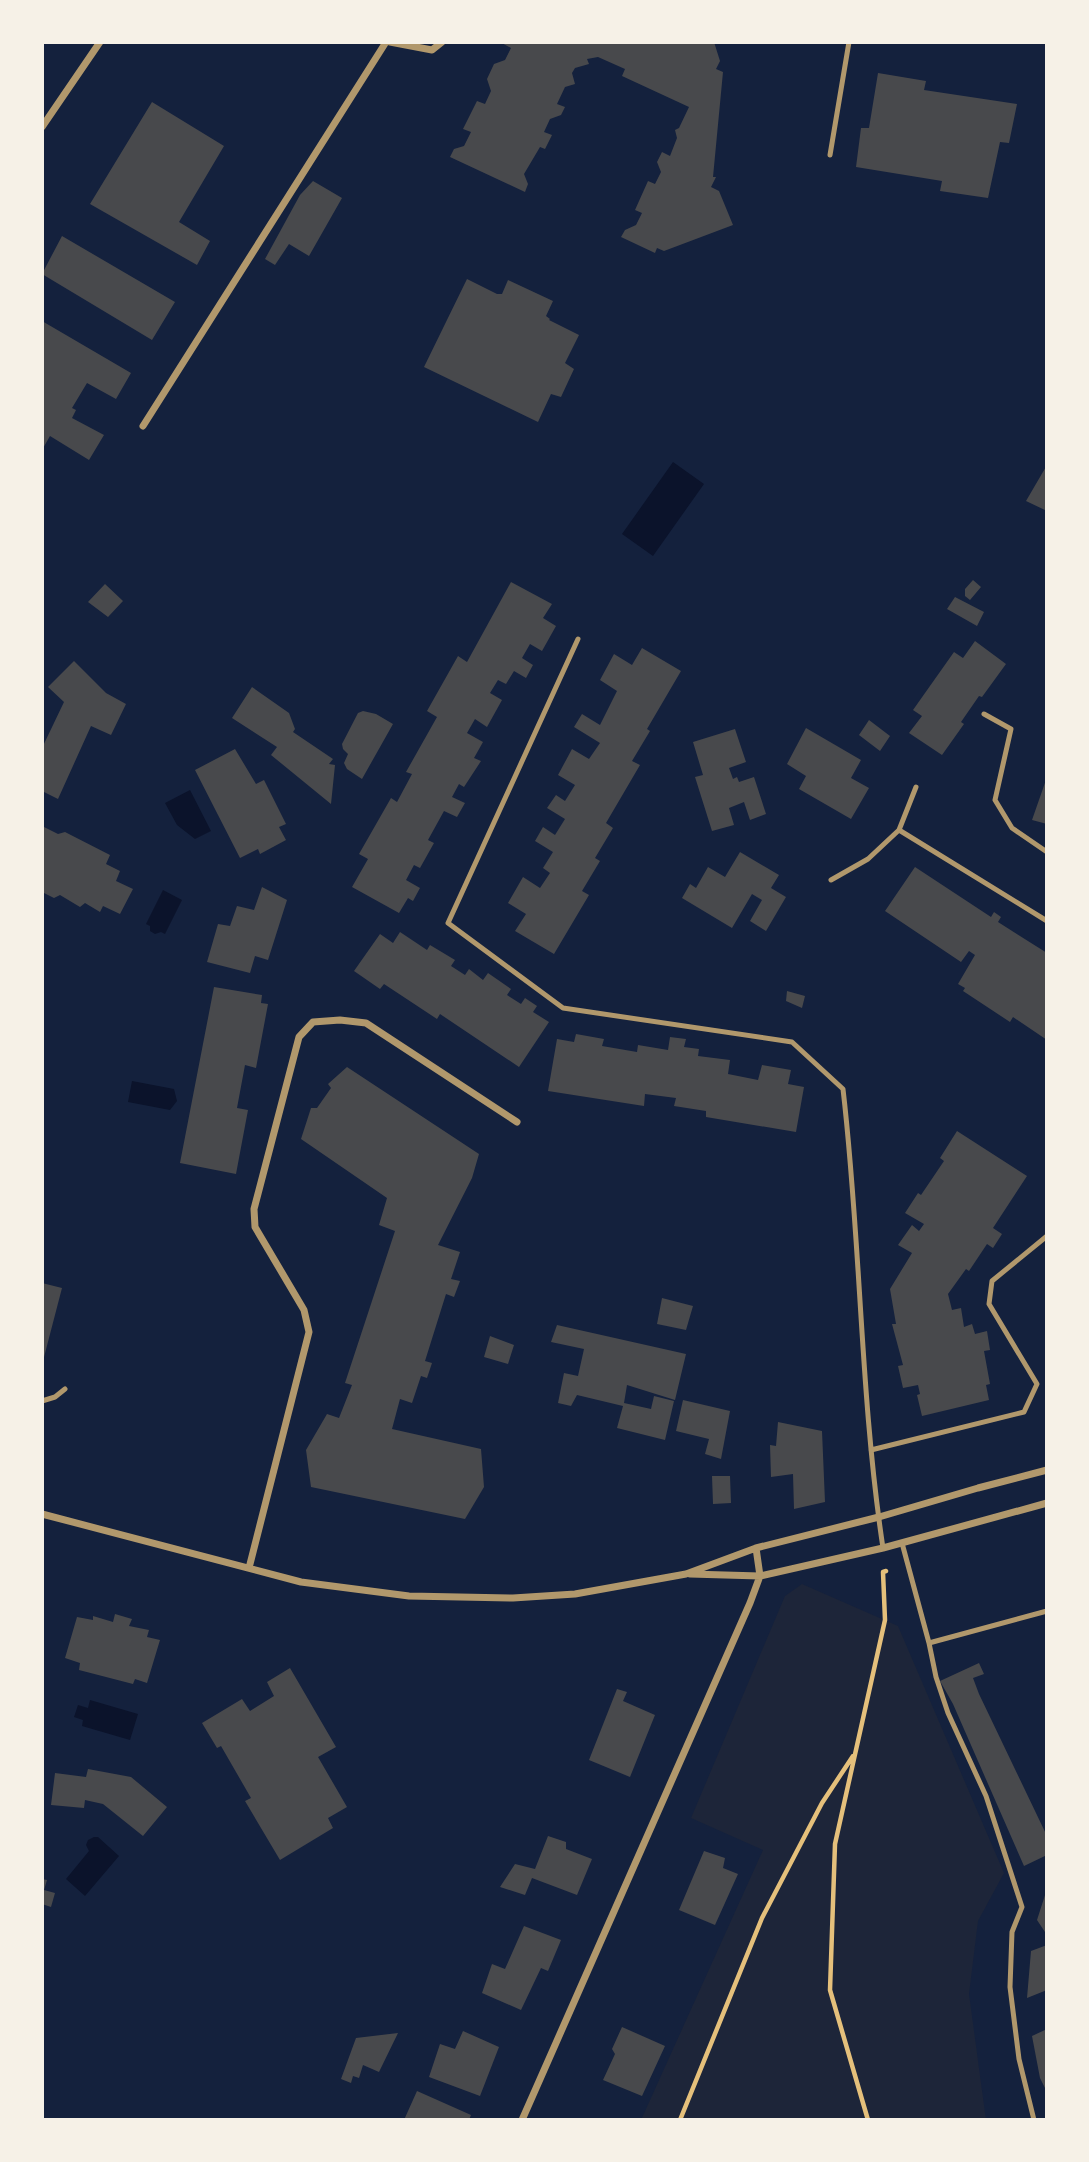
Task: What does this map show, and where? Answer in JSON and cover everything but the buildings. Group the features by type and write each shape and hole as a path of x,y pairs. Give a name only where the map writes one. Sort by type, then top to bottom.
{"street":[{"path":"42,127 100,42"},
{"path":"143,426 388,42 432,50 442,42"},
{"path":"249,1568 309,1332 304,1310 255,1227 254,1209 299,1037 313,1022 340,1020 366,1024 517,1122"},
{"path":"42,1514 301,1582 409,1596 513,1598 575,1594 686,1574 756,1548 1047,1470"},
{"path":"686,1574 760,1576 883,1548 1047,1503"},
{"path":"522,2120 760,1576 756,1548"}],"lane":[{"path":"830,155 849,42"},
{"path":"578,639 448,923 563,1008 792,1042 843,1089 851,1162 871,1450 883,1548"},
{"path":"984,714 1011,729 995,800 1012,828 1047,852"},
{"path":"831,880 868,859 899,830 916,787"},
{"path":"899,830 1047,920"},
{"path":"871,1450 1024,1412 1037,1384 989,1304 992,1281 1047,1236"},
{"path":"42,1401 55,1397 65,1389"},
{"path":"902,1543 936,1678 948,1713 986,1796 1022,1907 1012,1932 1010,1987 1018,2059 1034,2120"},
{"path":"929,1643 1047,1611"}],"path":[{"path":"868,2120 830,1990 835,1844 885,1620 883,1572 906,1562"},
{"path":"680,2120 762,1918 822,1803 855,1752"}],"shaded area":[{"path":"673,462 704,484 653,556 622,534"},
{"path":"190,790 211,831 195,839 177,825 165,803"},
{"path":"163,890 182,900 165,934 155,934 146,924"},
{"path":"132,1081 174,1089 177,1101 170,1110 128,1102"},
{"path":"802,1584 898,1626 1004,1873 978,1921 969,1994 986,2120 641,2120 763,1850 691,1818 785,1596"},
{"path":"90,1700 138,1714 130,1740 82,1726 83,1720 74,1717 78,1705 88,1708"},
{"path":"98,1837 119,1856 85,1896 66,1879 89,1851 86,1845 88,1840"}]}
